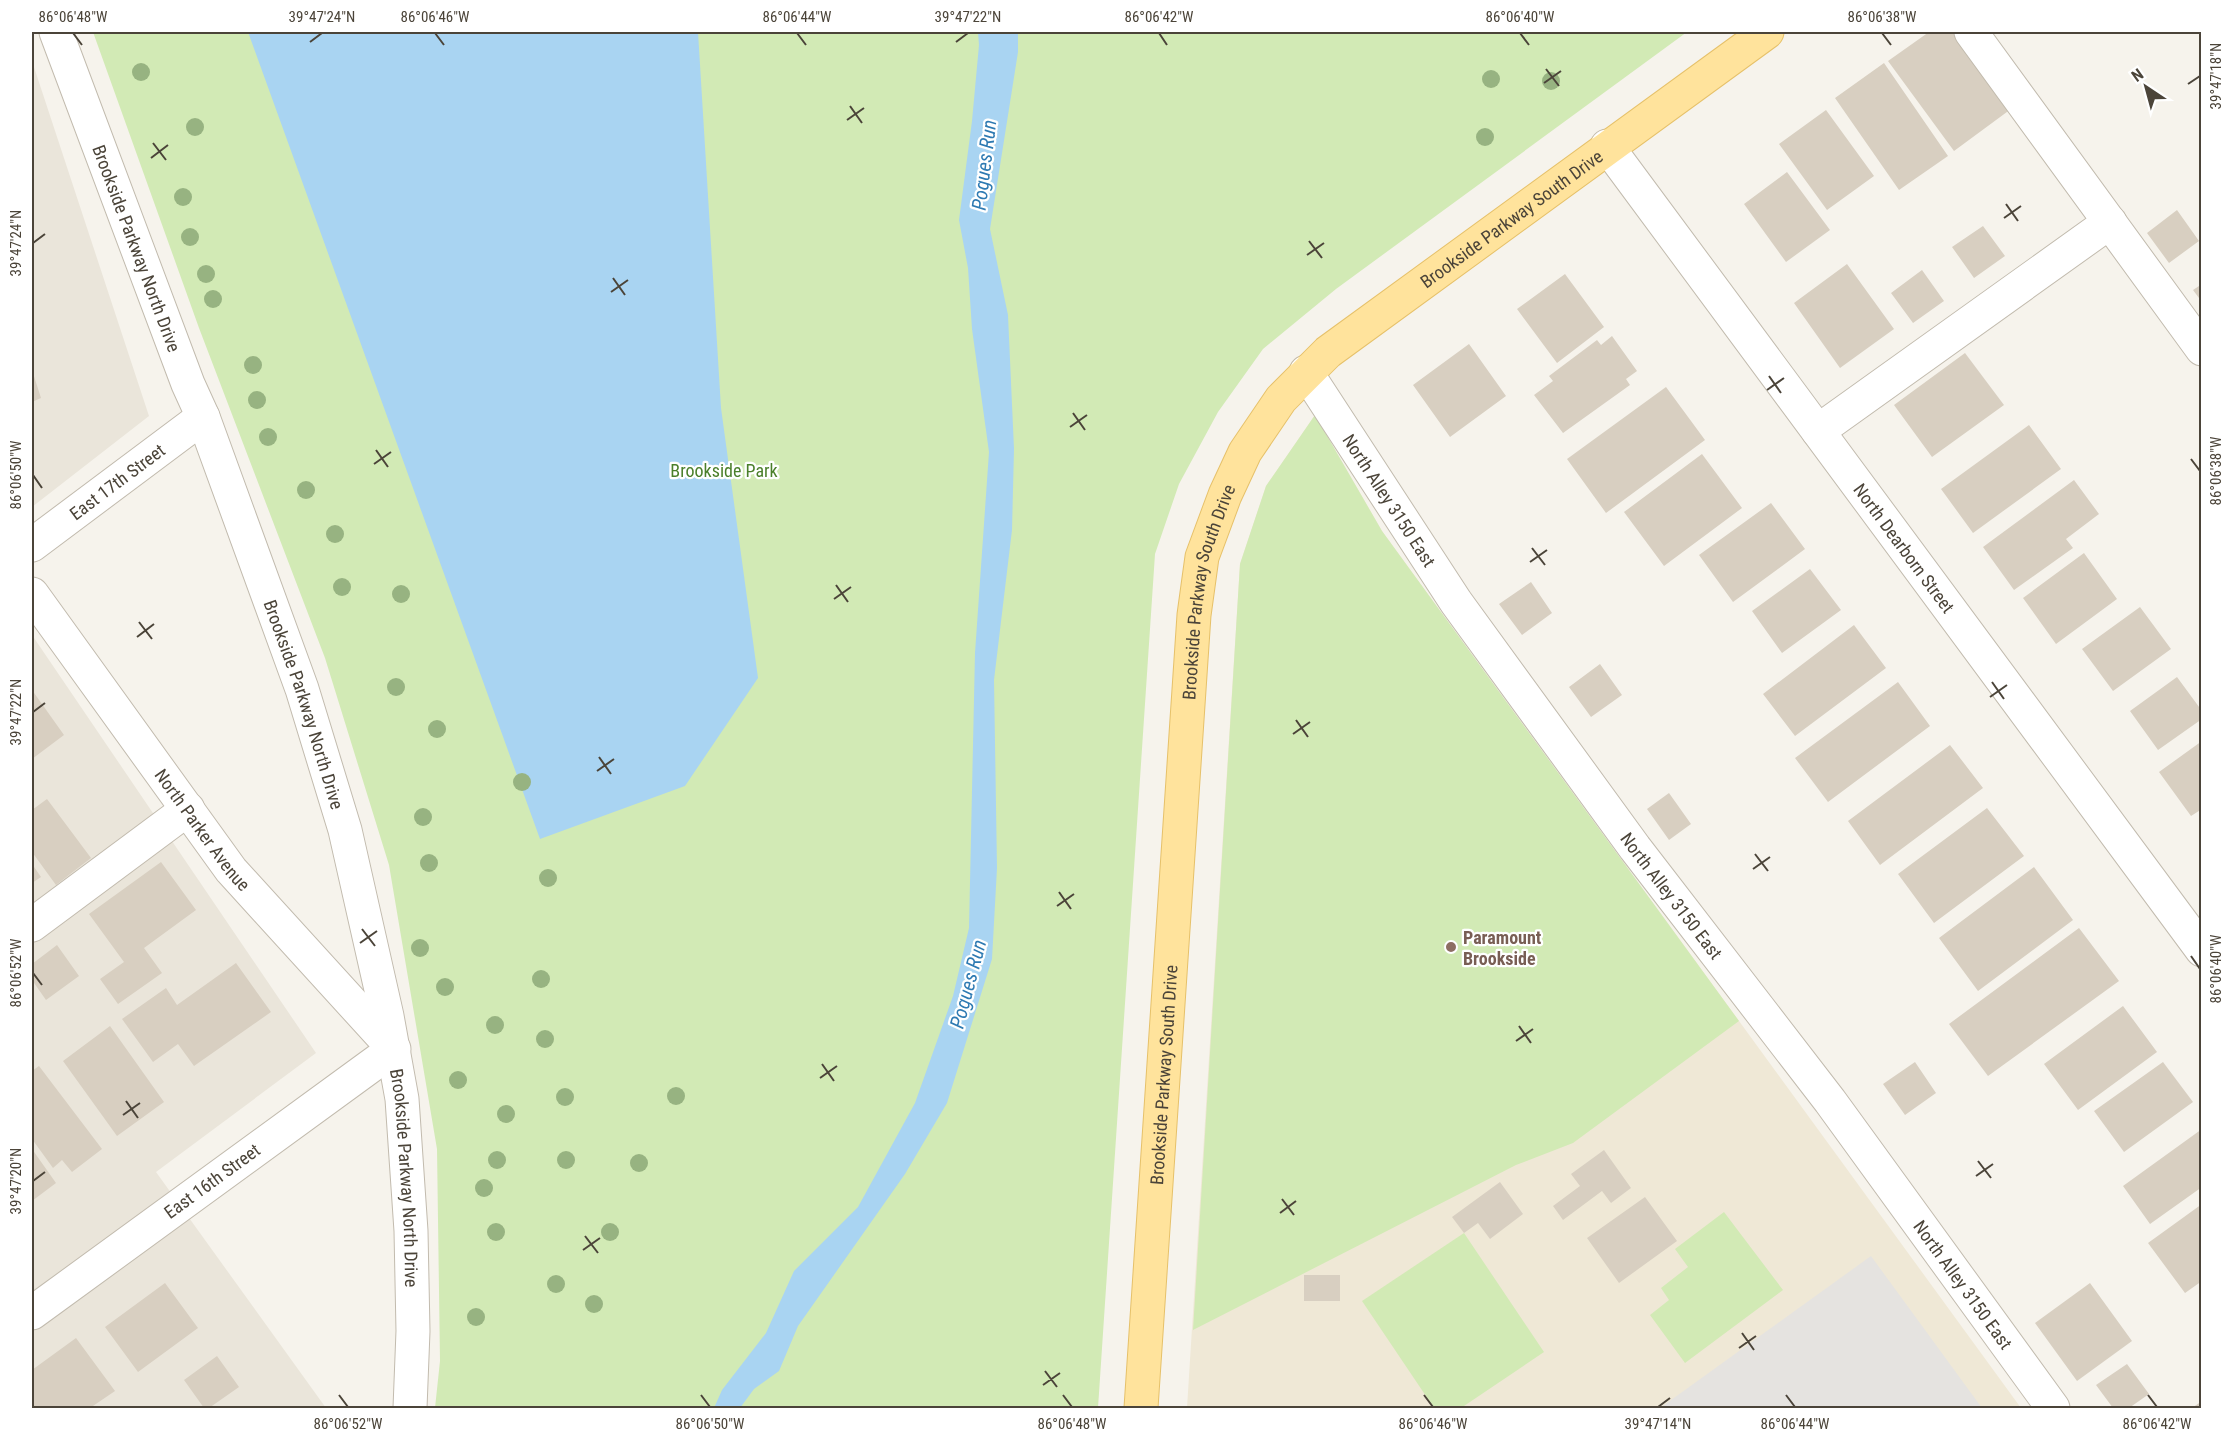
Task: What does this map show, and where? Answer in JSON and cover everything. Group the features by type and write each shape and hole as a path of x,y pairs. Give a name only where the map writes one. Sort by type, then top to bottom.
{"main road":[{"name":"Brookside Parkway South Drive","path":"1141,1408 1194,615 1202,557 1225,495 1245,452 1281,399 1328,352 1607,146 1767,32"}],"street":[{"name":"Brookside Parkway North Drive","path":"56,32 188,384 203,417 302,689 345,830 394,1049 402,1099 411,1231 413,1330 410,1408"},
{"path":"1971,32 2202,349"},
{"name":"North Dearborn Street","path":"1607,146 2202,950"},
{"path":"1818,431 2110,222"},
{"name":"North Alley 3150 East","path":"1306,372 1456,602 1635,848 1830,1101 2053,1408"},
{"name":"East 17th Street","path":"32,546 203,417"},
{"name":"North Parker Avenue","path":"32,594 231,870 394,1049"},
{"path":"32,926 188,809"},
{"name":"East 16th Street","path":"32,1313 394,1049"}],"shaded area":[{"path":"32,61 149,416 32,507"},
{"name":"Paramount Brookside","path":"1315,415 1382,531 2021,1408 1187,1408 1240,564 1266,486"},
{"path":"32,635 316,1053 156,1172 326,1408 32,1408"},
{"path":"1871,1256 1982,1408 1660,1408"}],"green space":[{"name":"Brookside Park","path":"93,32 1687,32 1336,289 1263,349 1218,412 1179,484 1155,554 1098,1408 435,1408 440,1361 437,1149 389,865 325,658 199,328"},
{"path":"1315,415 1382,531 1739,1021 1573,1143 1516,1165 1193,1330 1240,564 1266,486"},
{"path":"1724,1212 1783,1290 1685,1363 1650,1315 1669,1300 1661,1288 1688,1267 1675,1249"},
{"path":"1464,1233 1544,1352 1461,1408 1434,1408 1362,1301"}],"water":[{"path":"248,32 698,32 721,408 758,678 685,786 540,839"},
{"name":"Pogues Run","path":"978,32 1018,32 1018,52 990,229 1008,315 1014,449 1012,530 994,680 997,868 992,959 947,1103 905,1174 798,1326 779,1371 754,1389 740,1408 714,1408 722,1390 766,1333 794,1271 858,1207 915,1103 953,996 969,928 975,653 989,452 972,329 968,268 959,220 972,121 979,45"}],"building":[{"path":"1929,32 1954,32 2011,109 1954,151 1888,61"},
{"path":"1884,63 1948,156 1899,190 1835,98"},
{"path":"1826,110 1874,176 1827,210 1779,144"},
{"path":"1787,172 1830,230 1786,262 1744,204"},
{"path":"2177,210 2199,241 2169,263 2147,233"},
{"path":"1983,226 2005,256 1974,278 1952,247"},
{"path":"1847,264 1894,329 1840,368 1794,303"},
{"path":"1922,270 1944,301 1913,323 1891,293"},
{"path":"1565,274 1604,327 1557,363 1517,309"},
{"path":"2202,284 2202,302 2193,290"},
{"path":"1612,336 1637,371 1626,379 1630,385 1563,433 1534,395 1553,381 1549,376 1597,340 1601,345"},
{"path":"1469,344 1506,396 1450,437 1413,385"},
{"path":"1965,353 2004,405 1932,457 1894,405"},
{"path":"32,370 41,398 32,402"},
{"path":"1666,387 1705,440 1606,513 1567,459"},
{"path":"2029,425 2061,469 1973,533 1941,489"},
{"path":"1702,454 1742,508 1664,566 1624,512"},
{"path":"2074,480 2099,514 2066,539 2073,548 2014,590 1983,547"},
{"path":"1771,503 1805,549 1733,602 1699,555"},
{"path":"2084,553 2117,599 2056,644 2023,598"},
{"path":"1810,569 1841,610 1782,653 1752,611"},
{"path":"1531,582 1552,613 1522,635 1499,604"},
{"path":"2140,607 2171,649 2113,691 2082,649"},
{"path":"1854,625 1886,668 1795,736 1763,694"},
{"path":"1600,664 1622,695 1591,717 1569,687"},
{"path":"2177,677 2202,711 2202,719 2158,750 2130,711"},
{"path":"1898,682 1930,726 1828,802 1795,758"},
{"path":"32,690 64,735 32,759"},
{"path":"2202,741 2202,809 2191,816 2159,772"},
{"path":"1950,745 1983,788 1880,865 1848,821"},
{"path":"1669,793 1691,824 1669,840 1647,809"},
{"path":"47,799 91,858 56,885 32,852 32,810"},
{"path":"1987,808 2024,856 1934,923 1898,874"},
{"path":"161,862 196,910 144,948 162,973 118,1004 100,979 124,962 89,914"},
{"path":"32,864 41,877 32,883"},
{"path":"2034,867 2073,920 1978,991 1939,938"},
{"path":"2079,928 2119,981 1988,1076 1949,1024"},
{"path":"57,945 79,976 46,1000 32,980 32,964"},
{"path":"236,963 271,1012 194,1066 178,1044 153,1062 122,1019 166,988 177,1005"},
{"path":"2123,1006 2157,1052 2078,1110 2044,1064"},
{"path":"110,1026 164,1102 117,1136 63,1061"},
{"path":"1915,1062 1936,1093 1905,1115 1883,1084"},
{"path":"2163,1062 2193,1102 2124,1152 2094,1111"},
{"path":"39,1066 102,1149 72,1172 62,1160 53,1168 32,1139 32,1071"},
{"path":"2202,1129 2202,1187 2150,1224 2123,1186"},
{"path":"32,1149 56,1183 32,1201"},
{"path":"1604,1150 1631,1188 1611,1203 1602,1191 1563,1220 1553,1206 1580,1186 1571,1174"},
{"path":"1500,1182 1523,1214 1490,1239 1478,1223 1464,1233 1452,1217"},
{"path":"1645,1197 1677,1241 1619,1283 1587,1238"},
{"path":"2202,1204 2202,1281 2185,1293 2148,1243"},
{"path":"1304,1275 1340,1275 1340,1301 1304,1301"},
{"path":"165,1283 198,1328 138,1372 105,1327"},
{"path":"2090,1283 2132,1341 2077,1381 2035,1323"},
{"path":"76,1338 115,1391 90,1408 32,1408 32,1370"},
{"path":"217,1356 239,1387 209,1408 204,1408 184,1380"},
{"path":"2127,1364 2149,1394 2129,1408 2113,1408 2096,1385"},
{"path":"2202,1401 2202,1408 2192,1408"}],"place":[{"name":"Paramount Brookside","path":"1451,947"}]}
